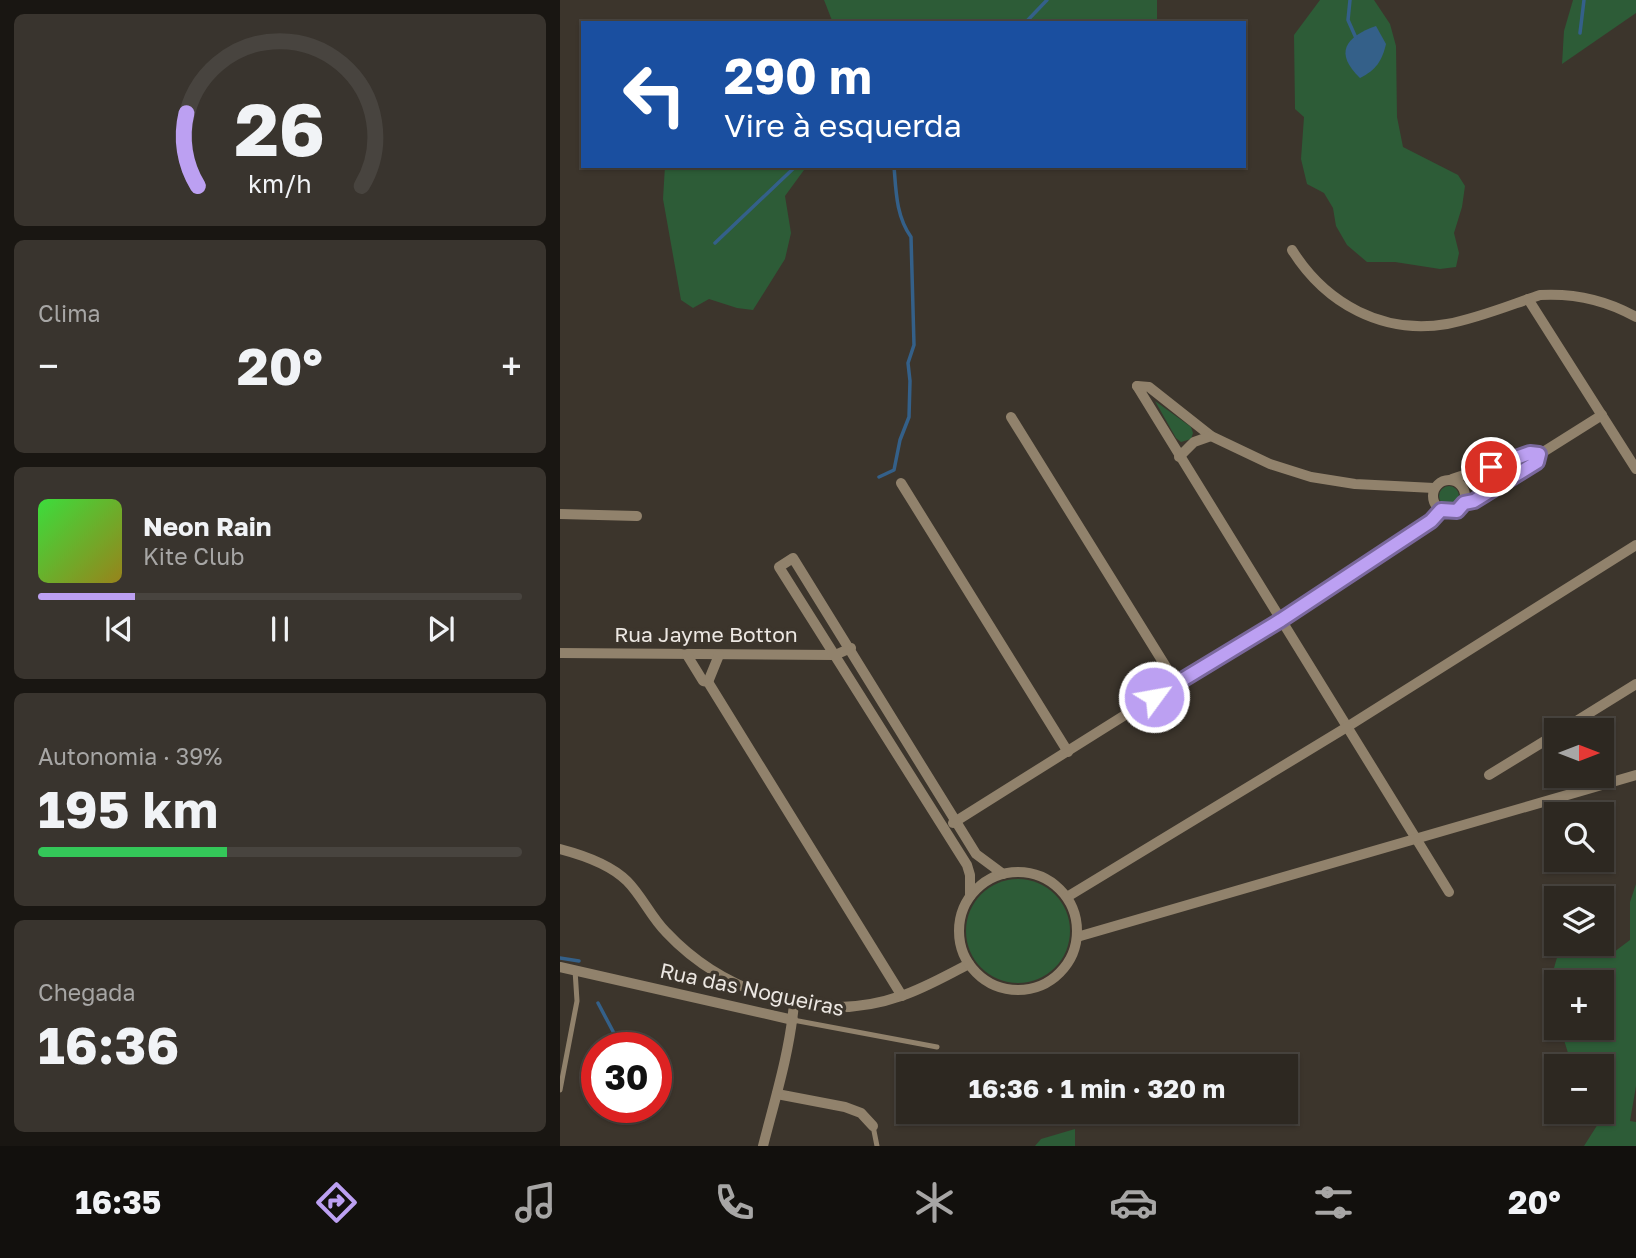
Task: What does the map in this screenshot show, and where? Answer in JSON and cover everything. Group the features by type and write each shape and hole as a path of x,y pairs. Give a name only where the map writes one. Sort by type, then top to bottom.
{"street":[{"path":"1292,250 1310,276 1333,297 1360,313 1389,323 1420,327 1450,323 1528,299 1554,294 1610,304 1636,317"},
{"path":"1528,299 1636,469"},
{"path":"1434,488 1366,485 1311,477 1250,456 1211,436 1149,387 1137,386 1449,892"},
{"path":"1441,510 1433,498 1434,488 1442,481 1530,453 1539,454 1602,415"},
{"path":"1011,417 1176,683"},
{"path":"1180,457 1194,442 1211,436"},
{"path":"1441,510 1457,511 1464,503 1474,501 1537,462 1539,454"},
{"path":"1452,479 1464,488 1464,503"},
{"path":"901,483 1068,752"},
{"path":"944,828 1281,620 1431,521 1441,510"},
{"path":"560,514 638,516"},
{"path":"1066,897 1348,727 1636,545"},
{"path":"970,897 967,865 779,567 793,558 976,854 1003,874"},
{"name":"Rua Jayme Botton","path":"560,653 835,655 851,648"},
{"path":"687,654 703,681 708,682 902,996"},
{"path":"708,682 719,655"},
{"path":"1581,718 1636,684"},
{"path":"1489,775 1544,741"},
{"path":"1077,937 1636,775"},
{"path":"560,849 595,861 627,881 663,929 706,966 756,992 794,1003 847,1006 902,996 969,964"},
{"path":"1024,872 1043,877 1066,897 1075,916 1077,937 1071,957 1059,973 1042,985 1012,990 984,979 969,964 961,946 959,925 965,905 985,882 1003,874 1024,872"},
{"name":"Rua das Nogueiras","path":"560,967 793,1020"},
{"path":"763,1146 777,1094 793,1020 794,1003"},
{"path":"777,1094 845,1107 861,1113 873,1126"}],"lane":[{"path":"560,1090 578,1001 575,970"},
{"name":"Rua das Nogueiras","path":"793,1020 937,1047"},
{"path":"873,1126 877,1146"}],"green space":[{"path":"824,0 1157,0 1157,21 832,21"},
{"path":"1320,0 1374,0 1390,24 1396,46 1397,117 1403,147 1458,175 1465,186 1454,233 1459,253 1456,267 1440,269 1395,262 1367,262 1347,245 1336,226 1333,208 1324,193 1307,184 1301,159 1304,117 1295,109 1294,35"},
{"path":"1573,0 1636,0 1636,13 1562,64 1564,31"},
{"path":"665,168 808,168 785,196 791,233 785,259 753,310 709,299 693,308 681,300 663,199"},
{"path":"1155,401 1191,427 1191,439 1181,442 1176,438"},
{"path":"1449,486 1456,489 1459,496 1456,503 1449,506 1442,503 1439,496 1442,489"},
{"path":"1018,879 1038,883 1055,894 1066,911 1070,931 1066,951 1055,968 1038,979 1018,983 998,979 981,968 970,951 966,931 970,911 981,894 998,883"},
{"path":"1636,884 1636,1086 1630,1121 1636,1122 1636,1146 1584,1146 1598,1124 1614,1124 1614,1054 1570,1054 1564,1040 1614,1040 1614,970 1553,970 1557,956 1614,956 1614,952 1630,940 1630,902"},
{"path":"1075,1129 1075,1146 1035,1146 1041,1139"}],"water":[{"path":"1376,26 1386,44 1374,68 1360,78 1347,61 1345,53 1350,41"}],"waterway":[{"path":"1027,21 1047,0"},
{"path":"1350,0 1348,20 1356,38"},
{"path":"1580,33 1584,0"},
{"path":"715,243 794,168"},
{"path":"879,477 894,470 900,440 909,417 908,363 914,345 911,237 900,212 894,168"},
{"path":"560,958 579,961"},
{"path":"598,1003 613,1032"}],"route":[{"path":"1154,697 1281,620 1431,521 1441,510 1457,511 1464,503 1474,501 1537,462 1539,454 1530,453 1491,467"}]}
